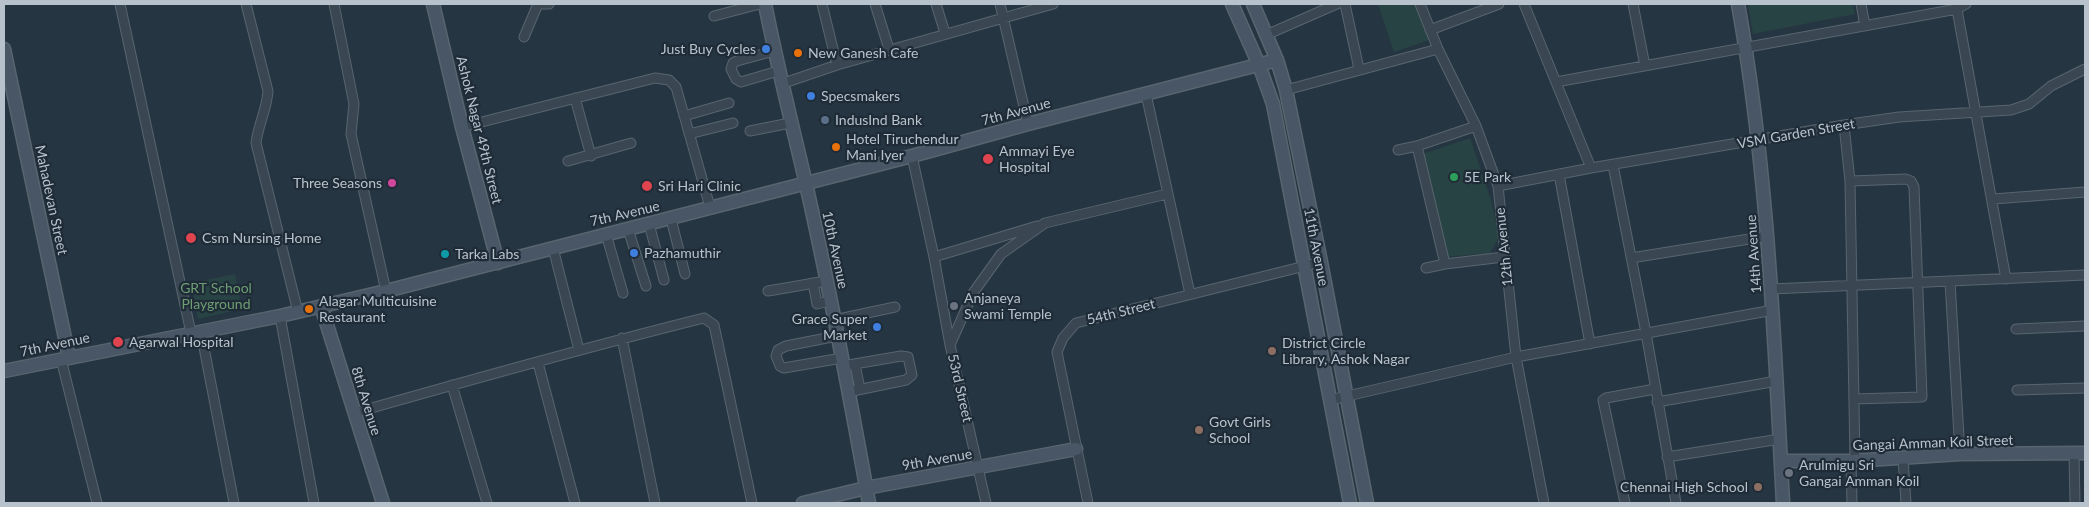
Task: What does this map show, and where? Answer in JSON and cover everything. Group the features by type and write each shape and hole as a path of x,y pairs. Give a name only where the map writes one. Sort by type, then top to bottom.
{"main road":[{"name":"Ashok Nagar 49th Street","path":"433,4 462,127 498,263"},
{"name":"10th Avenue","path":"765,4 790,122 806,184 837,336 854,390 869,503"},
{"name":"11th Avenue","path":"1232,4 1260,65 1273,104 1350,503"},
{"name":"11th Avenue","path":"1253,4 1277,60 1286,90 1367,503"},
{"name":"14th Avenue","path":"1738,4 1759,140 1768,236 1783,503"},
{"name":"Mahadevan Street","path":"4,49 65,358"},
{"name":"7th Avenue","path":"4,371 280,316 386,291 806,184 1028,124 1277,60"},
{"name":"8th Avenue","path":"321,306 383,503"},
{"name":"9th Avenue","path":"803,503 866,488 1076,449"},
{"name":"Gangai Amman Koil Street","path":"1781,461 1853,461 1960,454 2079,453"}],"street":[{"path":"120,4 234,503"},
{"path":"246,4 268,91 268,99 257,131 256,143 298,312"},
{"path":"334,4 354,104 350,134 386,291"},
{"path":"524,37 540,4 549,4"},
{"path":"714,16 760,4"},
{"path":"822,4 837,65"},
{"path":"875,4 889,49"},
{"path":"936,4 945,33"},
{"path":"1000,4 1028,124"},
{"path":"774,51 733,63 731,69 736,79 742,82 780,78 837,65 1053,4"},
{"path":"1266,35 1336,4"},
{"path":"1345,4 1359,70"},
{"name":"12th Avenue","path":"1420,4 1438,49 1476,126 1498,186 1516,357 1544,503"},
{"path":"1430,30 1499,4"},
{"path":"1524,4 1591,168"},
{"path":"1633,4 1645,66"},
{"path":"1861,4 1865,26"},
{"path":"1556,82 1865,26 1966,4"},
{"path":"1956,6 2006,278"},
{"path":"1286,90 1438,49"},
{"name":"VSM Garden Street","path":"1498,186 1591,168 1844,125 1898,118 2011,110 2028,104 2051,86 2085,69"},
{"path":"462,127 655,78 670,80 676,87 710,207"},
{"path":"1146,94 1190,294"},
{"path":"576,98 591,156"},
{"path":"684,116 729,103"},
{"path":"750,131 790,122"},
{"path":"689,134 734,123"},
{"path":"1844,125 1850,181 1854,399 1852,503"},
{"path":"1398,150 1417,146 1476,126"},
{"path":"568,161 591,156 631,143"},
{"path":"1417,146 1445,264"},
{"path":"912,156 934,257 950,345"},
{"path":"1612,165 1646,333 1676,503"},
{"path":"1558,174 1590,344"},
{"path":"1850,181 1906,179 1911,181 1914,187 1922,397 1854,399"},
{"path":"1992,199 2085,192"},
{"name":"53rd Street","path":"986,503 950,345 972,293 1001,254 1045,224 1167,194"},
{"path":"671,219 685,274"},
{"path":"649,224 664,280"},
{"path":"934,257 1045,224"},
{"path":"628,229 646,286"},
{"path":"606,234 623,293"},
{"path":"1631,258 1768,236"},
{"path":"553,248 578,350"},
{"path":"1426,268 1504,257"},
{"name":"54th Street","path":"1088,503 1057,352 1063,338 1076,323 1321,262"},
{"path":"1772,289 2085,275"},
{"path":"768,292 826,281"},
{"path":"1950,281 1960,454"},
{"path":"813,283 817,304 830,301"},
{"path":"834,320 895,307"},
{"path":"1330,400 1516,357 1773,310"},
{"path":"280,316 314,503"},
{"path":"354,413 622,338 704,318 714,325 752,503"},
{"path":"2016,329 2085,326"},
{"path":"837,336 786,346 778,350 776,356 780,366 784,368 901,356 908,357 912,375 906,380 854,390"},
{"path":"622,338 655,503"},
{"path":"65,358 97,503"},
{"path":"538,363 575,503"},
{"path":"1657,402 1776,381"},
{"path":"452,385 487,503"},
{"path":"2017,390 2085,388"},
{"path":"1625,503 1603,400 1655,389"},
{"path":"1668,457 1780,439"},
{"path":"2075,503 2079,453"},
{"path":"1903,458 1906,503"}],"green space":[{"path":"1378,4 1417,4 1429,40 1394,52"},
{"path":"1748,4 1853,4 1855,14 1753,34"},
{"name":"5E Park","path":"1470,138 1491,200 1499,237 1490,253 1444,257 1420,155"},
{"name":"GRT School Playground","path":"235,274 242,309 198,319 191,283"}],"place":[{"name":"Just Buy Cycles","path":"766,49"},
{"name":"New Ganesh Cafe","path":"798,53"},
{"name":"Specsmakers","path":"811,96"},
{"name":"IndusInd Bank","path":"825,120"},
{"name":"Hotel Tiruchendur Mani Iyer","path":"836,147"},
{"name":"Ammayi Eye Hospital","path":"988,159"},
{"name":"5E Park","path":"1454,177"},
{"name":"Three Seasons","path":"392,183"},
{"name":"Sri Hari Clinic","path":"647,186"},
{"name":"Csm Nursing Home","path":"191,238"},
{"name":"Pazhamuthir","path":"634,253"},
{"name":"Tarka Labs","path":"445,254"},
{"name":"Anjaneya Swami Temple","path":"954,306"},
{"name":"Alagar Multicuisine Restaurant","path":"309,309"},
{"name":"Grace Super Market","path":"877,327"},
{"name":"Agarwal Hospital","path":"118,342"},
{"name":"District Circle Library, Ashok Nagar","path":"1272,351"},
{"name":"Govt Girls School","path":"1199,430"},
{"name":"Arulmigu Sri Gangai Amman Koil","path":"1789,473"},
{"name":"Chennai High School","path":"1758,487"}]}
